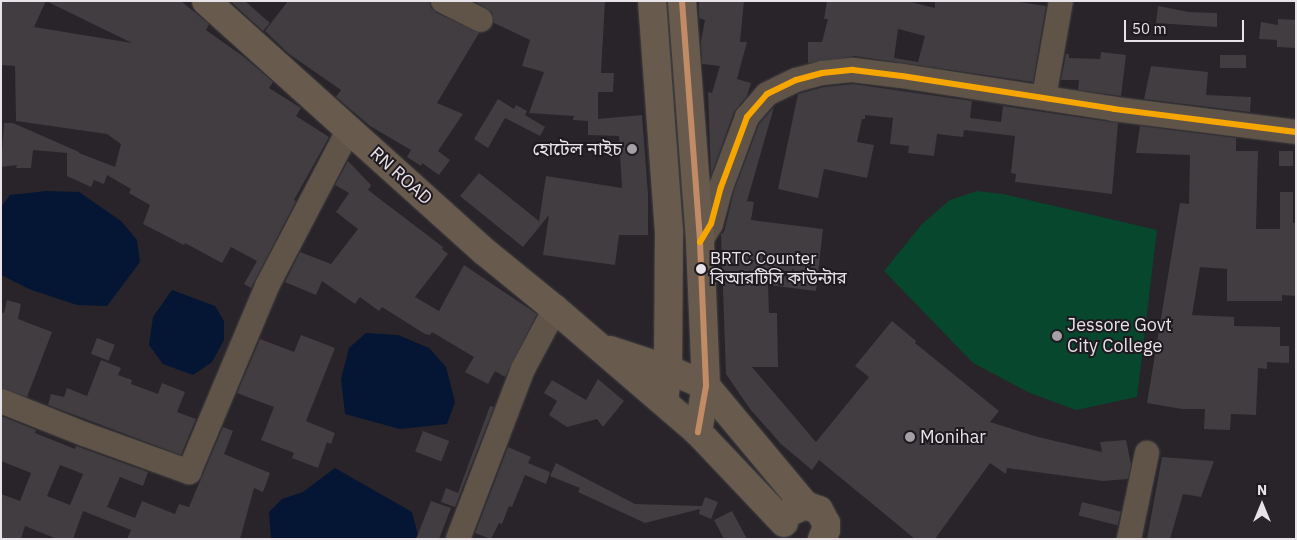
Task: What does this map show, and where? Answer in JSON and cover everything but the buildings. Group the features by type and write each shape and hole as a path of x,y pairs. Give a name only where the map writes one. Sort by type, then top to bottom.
{"highway":[{"name":"RN ROAD","path":"206,1 485,252 555,308 698,432 786,531"},
{"path":"652,1 669,230 668,369 664,402"},
{"path":"682,1 700,242 706,386 698,432"},
{"name":"RN ROAD","path":"599,346 668,369 706,386"},
{"path":"706,386 805,505"},
{"path":"786,531 791,510 805,505 812,506 824,516 826,530 824,538"}],"street":[{"path":"443,1 481,20"},
{"path":"1044,97 1061,1"},
{"path":"700,242 711,224 721,187 747,117 768,94 796,80 822,73 853,70 1044,97 1114,109 1296,132"},
{"path":"1,401 84,434 189,472 267,286 349,129"},
{"path":"458,539 523,369 555,308"},
{"path":"1129,539 1147,453"}],"green space":[{"path":"977,191 1003,194 1157,230 1137,397 1076,410 1030,393 973,363 884,271 922,224 950,200"}],"water":[{"path":"47,191 79,192 121,221 137,240 140,262 107,306 77,305 29,289 1,275 1,207 10,195"},
{"path":"172,290 215,306 224,321 224,340 212,362 193,375 163,364 149,345 153,317"},
{"path":"366,333 398,335 429,348 446,367 455,402 447,424 400,429 345,414 341,379 349,348"},
{"path":"335,468 412,512 419,539 271,539 269,512 282,499 303,492"}],"transit line":[{"path":"682,1 700,242 706,386 698,432"},
{"path":"700,242 711,224 721,187 747,117 767,94 796,80 822,73 853,70 902,76 1114,109 1296,132"}],"place":[{"name":"হোটেল নাইচ","path":"632,149"},
{"name":"BRTC Counter বিআরটিসি কাউন্টার","path":"701,269"},
{"name":"Jessore Govt City College","path":"1057,336"},
{"name":"Monihar","path":"910,437"}]}
